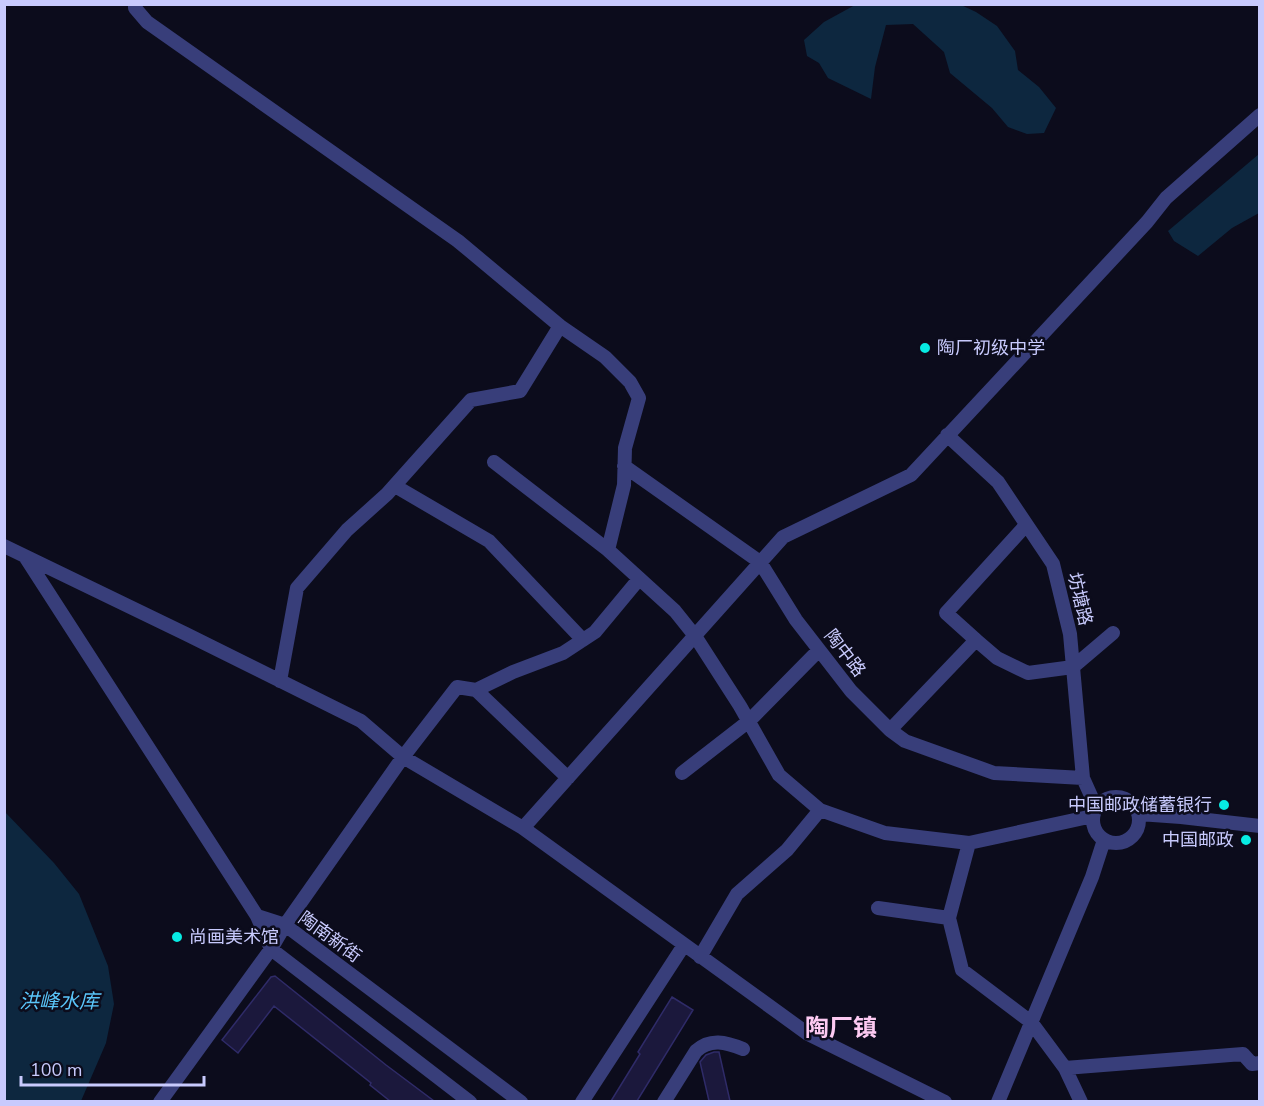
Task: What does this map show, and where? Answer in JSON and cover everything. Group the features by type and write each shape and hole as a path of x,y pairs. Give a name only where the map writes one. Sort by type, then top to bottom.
{"street":[{"path":"135,4 135,8 147,22 458,241 560,326 604,357 630,382 639,398 625,448 624,485 608,550"},
{"path":"523,828 783,537 911,475 1147,222 1166,198 1260,115"},
{"path":"279,681 297,588 346,530 395,486 471,400 520,391 560,326"},
{"name":"坊塘路","path":"947,435 998,482 1053,564 1070,634 1083,778 1094,811"},
{"path":"494,462 608,550 675,611 694,636 749,721 779,775 820,810 885,833 969,843 1094,811"},
{"name":"陶中路","path":"624,466 760,562 796,620 850,691 890,730 905,741 994,773 1083,778"},
{"path":"395,486 489,541 583,640"},
{"path":"1026,525 946,614 997,658 1028,673 1073,667 1113,633"},
{"path":"4,546 361,721 403,757 523,828 808,1034 945,1101"},
{"path":"25,556 257,916 271,949 470,1101"},
{"path":"476,690 513,672 563,653 595,632 639,579"},
{"path":"890,730 976,640"},
{"path":"682,773 749,721 819,650"},
{"path":"160,1101 271,949 285,925 403,757 457,687 476,690 568,778"},
{"path":"1111,796 1120,796 1129,800 1139,814 1136,832 1130,839 1121,843 1104,840 1093,825 1094,811 1102,800 1111,796"},
{"path":"700,957 737,894 787,850 820,810"},
{"path":"1139,814 1260,826"},
{"path":"998,1101 1092,877 1104,840"},
{"path":"969,843 949,918 962,970 1031,1022 1065,1068 1081,1101"},
{"path":"878,908 949,918"},
{"name":"陶南新街","path":"257,916 285,925 521,1101"},
{"path":"582,1101 684,945"},
{"path":"664,1101 701,1046 708,1043 728,1042 743,1049"},
{"path":"1065,1068 1243,1054 1252,1064 1260,1063"}],"water":[{"path":"855,5 961,5 997,26 1015,51 1018,70 1039,87 1056,108 1044,133 1027,134 1008,127 992,108 950,73 944,52 913,24 886,25 875,67 871,99 828,78 819,63 807,56 804,40 824,22"},
{"path":"1259,154 1259,213 1232,228 1198,256 1174,241 1168,231"},
{"name":"洪峰水库","path":"5,812 54,863 79,894 108,966 114,1004 106,1043 81,1101 5,1101"}],"building":[{"path":"275,976 434,1101 390,1101 370,1085 371,1083 274,1006 238,1053 222,1040 271,977"},
{"path":"672,997 693,1010 637,1101 611,1101 640,1054 638,1052"},
{"path":"719,1052 730,1101 709,1101 700,1062 706,1055"}],"place":[{"name":"陶厂初级中学","path":"925,348"},
{"name":"中国邮政储蓄银行","path":"1224,805"},
{"name":"中国邮政","path":"1246,840"},
{"name":"尚画美术馆","path":"177,937"}],"district":[{"name":"陶厂镇","path":"841,1028"}]}
